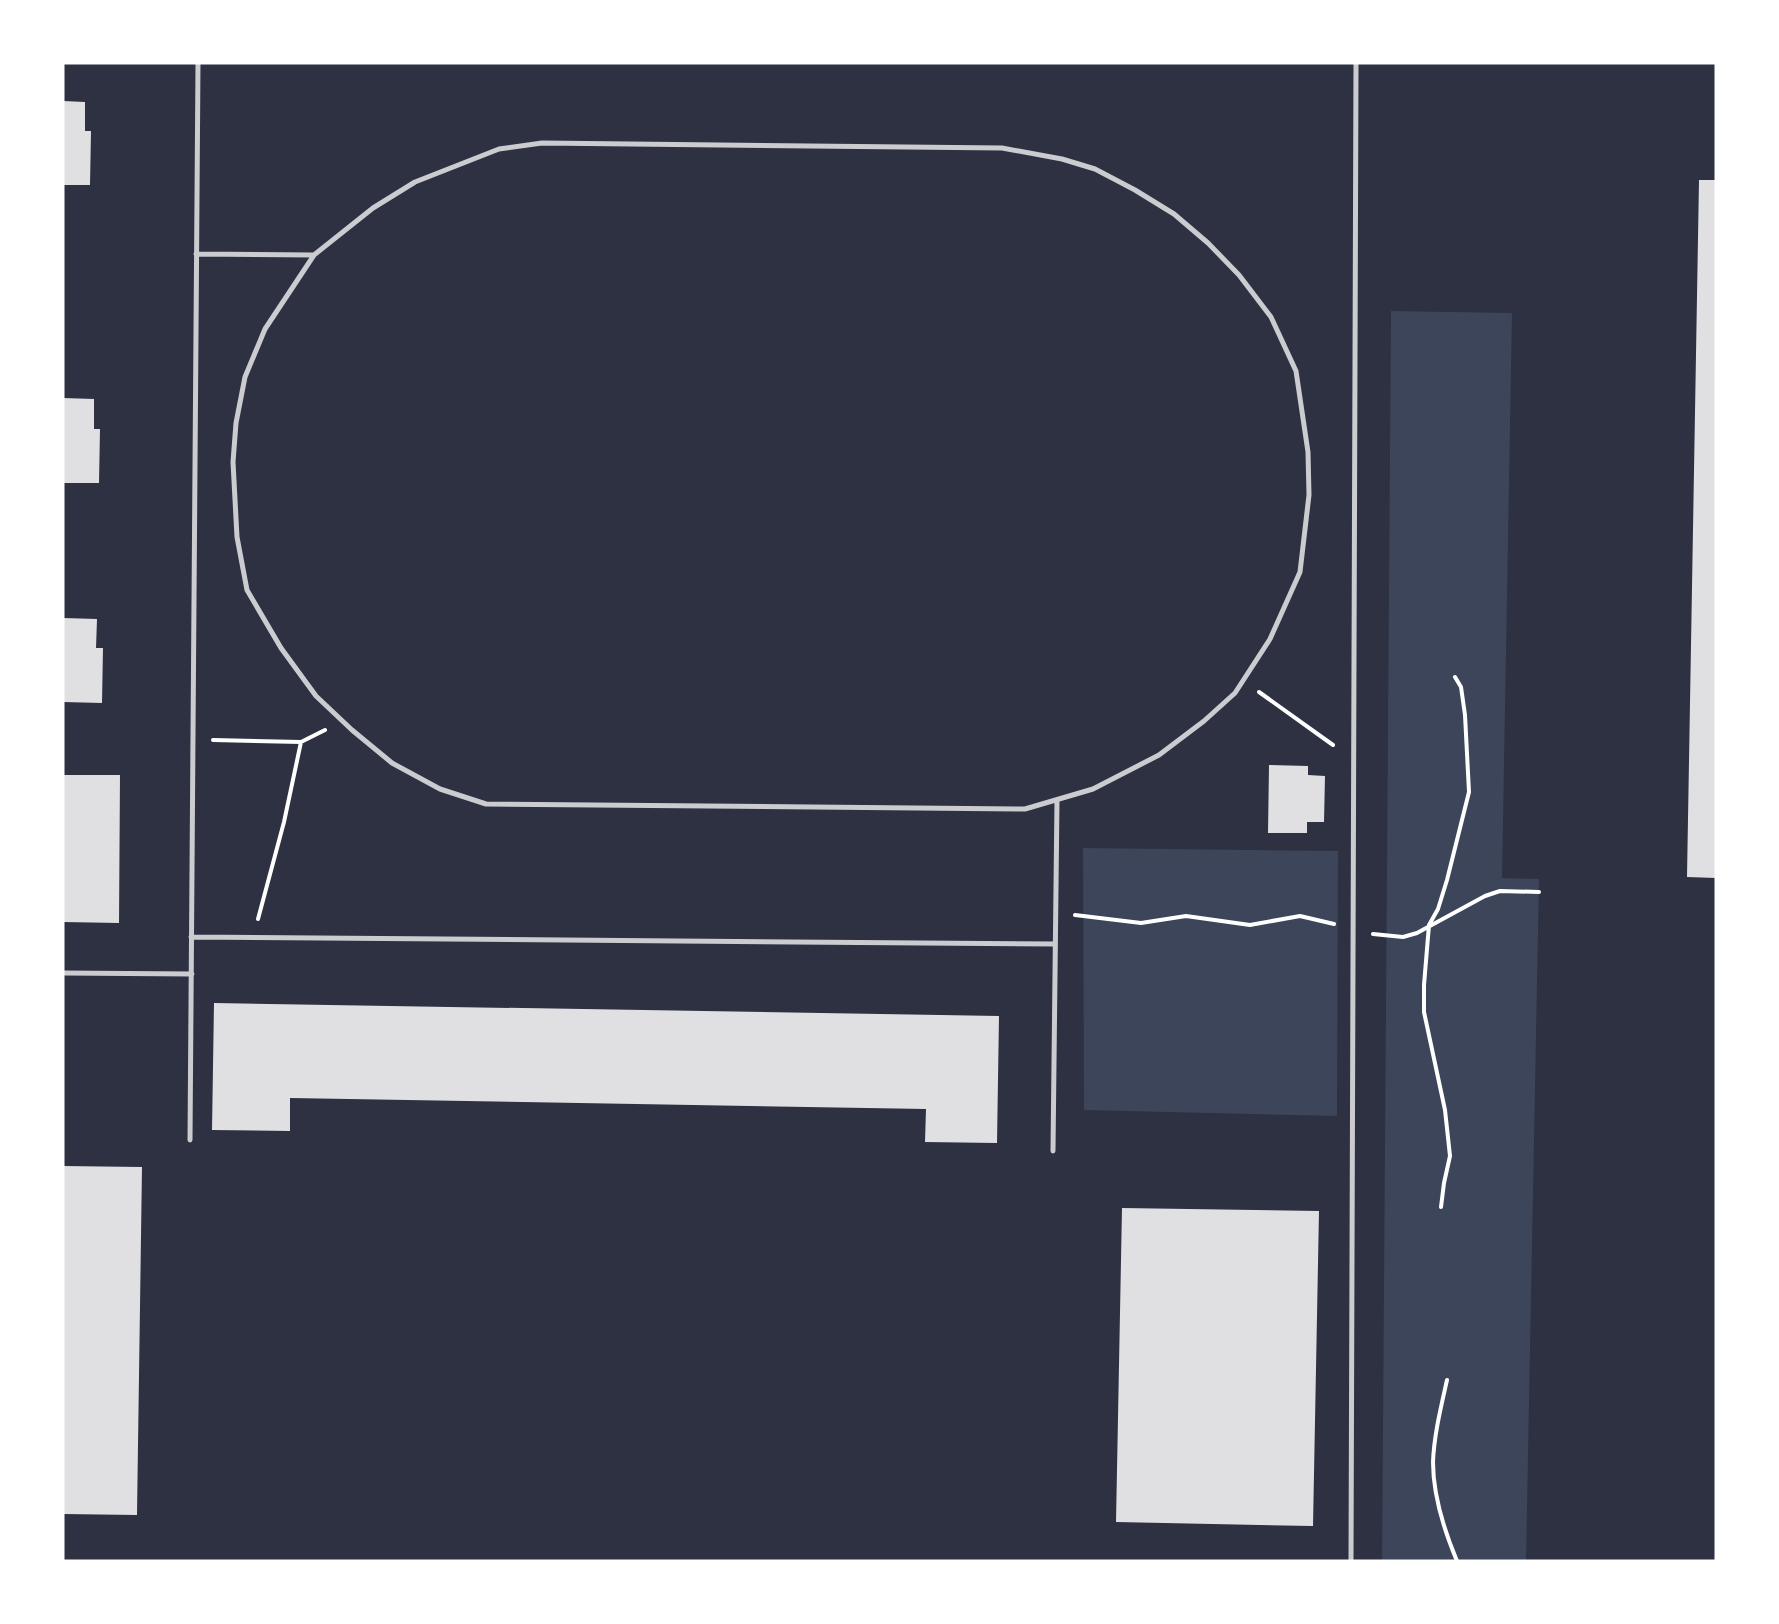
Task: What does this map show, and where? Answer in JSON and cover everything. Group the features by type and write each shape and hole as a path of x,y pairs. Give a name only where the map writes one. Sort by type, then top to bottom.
{"street":[{"path":"190,1140 198,63"},
{"path":"1351,1561 1356,63"},
{"path":"542,143 1002,148 1062,159 1095,170 1136,190 1174,214 1208,243 1239,275 1271,317 1296,371 1308,452 1309,495 1300,572 1269,639 1234,693 1204,721 1158,755 1093,789 1057,800 1025,809 486,804 440,789 392,763 342,721 316,696 281,648 248,590 237,537 232,462 236,423 245,376 265,329 314,255 373,208 415,182 499,149 542,143"},
{"path":"196,254 314,255"},
{"path":"1053,1151 1057,800"},
{"path":"191,937 1055,944"},
{"path":"63,973 192,974"}],"path":[{"path":"1441,1207 1450,1155 1445,1110 1424,1012 1429,925 1438,909 1447,880 1456,836 1469,792 1464,706 1461,687 1455,677"},
{"path":"1244,679 1304,726 1354,759"},
{"path":"193,740 301,742 342,721"},
{"path":"254,937 269,871 284,822 301,742"},
{"path":"1056,913 1141,923 1186,916 1250,925 1300,916 1389,937 1403,937 1417,933 1468,904 1500,891 1539,892"},
{"path":"1447,1380 1436,1433 1433,1464 1440,1513 1457,1561"}],"shaded area":[{"path":"1391,311 1512,313 1502,878 1539,879 1526,1561 1382,1561"},
{"path":"1083,848 1338,851 1337,1116 1084,1110"}],"building":[{"path":"63,101 85,102 85,131 91,131 90,185 63,185"},
{"path":"1699,180 1716,180 1716,878 1687,877"},
{"path":"63,398 94,399 94,429 100,429 99,483 63,483"},
{"path":"63,618 97,619 96,648 103,648 102,703 63,702"},
{"path":"1269,765 1308,766 1308,775 1325,776 1324,822 1307,822 1307,833 1268,833"},
{"path":"63,775 120,775 119,923 63,922"},
{"path":"214,1003 999,1016 997,1143 925,1142 926,1109 290,1098 290,1131 212,1130"},
{"path":"63,1166 142,1167 137,1515 63,1514"},
{"path":"1122,1208 1319,1211 1313,1526 1116,1522"}]}
